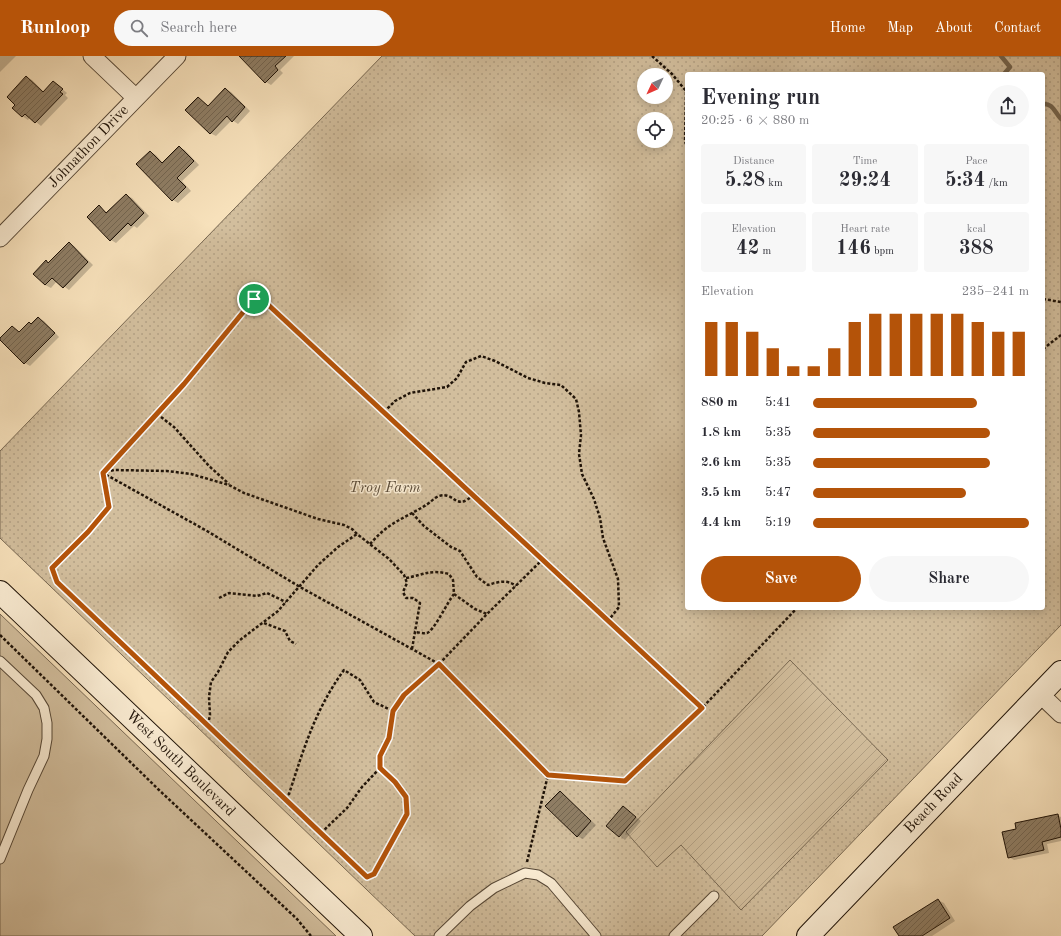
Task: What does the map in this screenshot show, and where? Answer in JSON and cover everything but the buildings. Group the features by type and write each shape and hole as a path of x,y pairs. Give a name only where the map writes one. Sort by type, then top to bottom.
{"main road":[{"name":"West South Boulevard","path":"0,592 361,936"},
{"name":"Beach Road","path":"810,935 1061,672"}],"street":[{"path":"92,56 136,98"},
{"name":"Johnathon Drive","path":"0,238 177,56"},
{"path":"1040,694 1061,714"}],"lane":[{"path":"0,661 36,695 44,708 47,723 47,739 44,756 28,790 0,858"},
{"path":"439,936 470,906 494,888 525,873 538,876 551,883 596,936"},
{"path":"674,936 714,896"}],"path":[{"path":"652,56 672,74 685,89"},
{"path":"685,116 685,143"},
{"path":"103,473 184,384 254,299 263,300 702,708"},
{"path":"1045,299 1061,302"},
{"path":"1045,347 1061,335"},
{"path":"384,412 395,401 410,393 447,387 457,378 466,362 481,356 495,361 528,378 544,383 561,385 576,399 579,412 579,454 582,474 594,499 600,518 603,538 618,579 619,607 608,621"},
{"path":"157,414 174,427 209,466 229,485"},
{"path":"103,473 114,470 167,471 191,474 229,485 244,493 318,519 344,525 352,529 356,534 389,559 404,574 407,582 403,592 406,598 413,598 420,603 412,649"},
{"path":"103,473 208,531 300,587 439,664 548,775 625,781 702,708 795,610"},
{"path":"103,473 109,507 88,532 52,568 57,582 367,877 374,874 407,814 406,797 395,782 380,768"},
{"path":"370,544 383,530 439,496 450,496 460,502 466,502 473,495"},
{"path":"412,513 424,526 460,552 478,577 488,585 499,581 511,582 516,586"},
{"path":"207,725 210,715 209,697 211,682 228,652 240,640 263,623 286,602 318,565 338,547 356,534"},
{"path":"321,833 348,808 362,787 380,768 380,756 389,738 393,711 404,695 439,664 486,614 542,560"},
{"path":"406,578 426,572 440,571 449,574 453,580 454,594 448,601 432,630 427,633 414,632"},
{"path":"219,598 229,593 257,596 267,593 286,602"},
{"path":"454,594 486,614"},
{"path":"263,623 285,631 290,641 296,644"},
{"path":"0,635 159,790 297,919 311,936"},
{"path":"284,798 289,794 311,728 331,687 344,670 360,680 374,702 393,711"},
{"path":"525,873 548,775"}],"green space":[{"name":"Troy Farm","path":"382,56 1061,56 1061,625 762,936 415,936 0,538 0,451"},
{"path":"0,614 336,936 0,936"},
{"path":"790,660 888,760 741,910 681,845 657,867 626,832"}],"waterway":[{"path":"1001,56 1010,67 1006,72"},
{"path":"1045,104 1052,107 1061,119"}],"route":[{"path":"254,299 263,300 702,708 625,781 548,775 439,664 404,695 393,711 389,738 380,756 380,768 395,782 406,797 407,814 374,874 367,877 57,582 52,568 88,532 109,507 103,473 184,384 254,299"}]}
